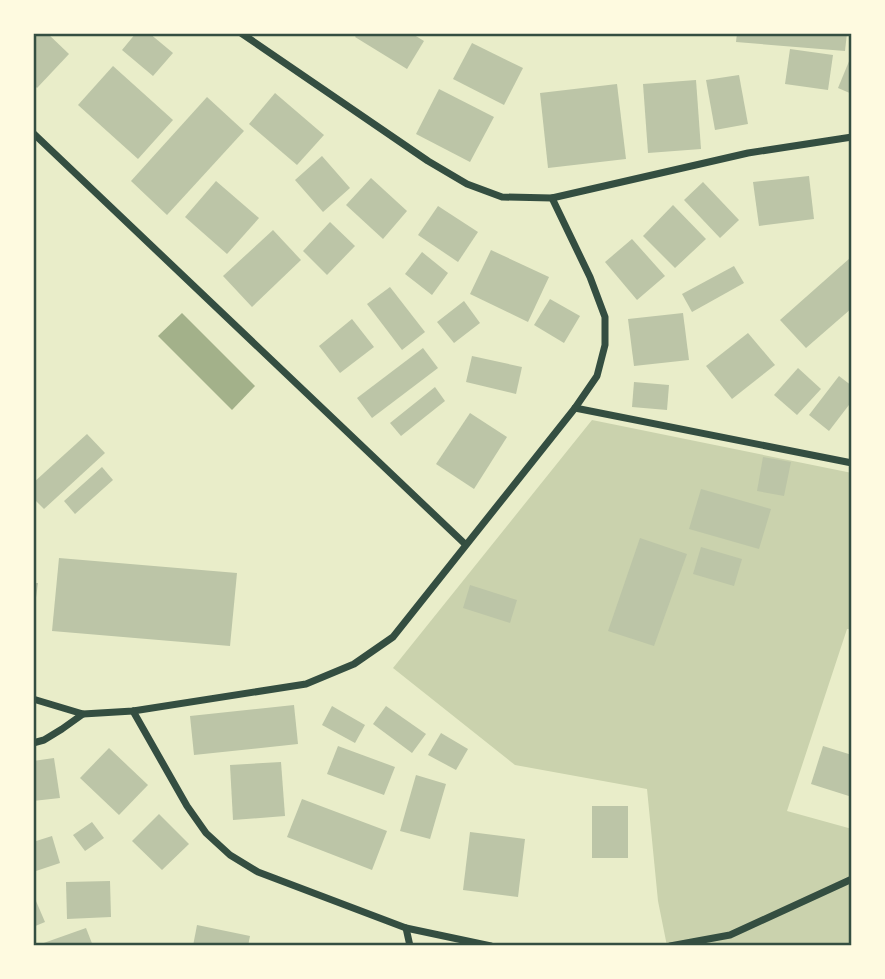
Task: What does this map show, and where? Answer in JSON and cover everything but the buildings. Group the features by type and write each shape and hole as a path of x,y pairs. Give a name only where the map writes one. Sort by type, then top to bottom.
{"street":[{"path":"241,33 428,161 467,184 502,197 552,198 748,153 852,137"},
{"path":"33,134 465,544"},
{"path":"33,699 83,714 133,711 306,684 354,664 393,637 575,408 597,376 605,345 605,317 590,277 552,198"},
{"path":"575,408 852,463"},
{"path":"133,711 187,806 206,833 230,855 258,872 406,928 491,946"},
{"path":"33,743 44,740 83,714"},
{"path":"670,946 730,935 852,879"},
{"path":"406,928 410,946"}],"shaded area":[{"path":"182,313 255,386 232,410 158,336"},
{"path":"592,420 852,473 852,629 847,629 787,811 852,829 852,946 667,946 658,901 647,789 515,765 393,668"}]}
